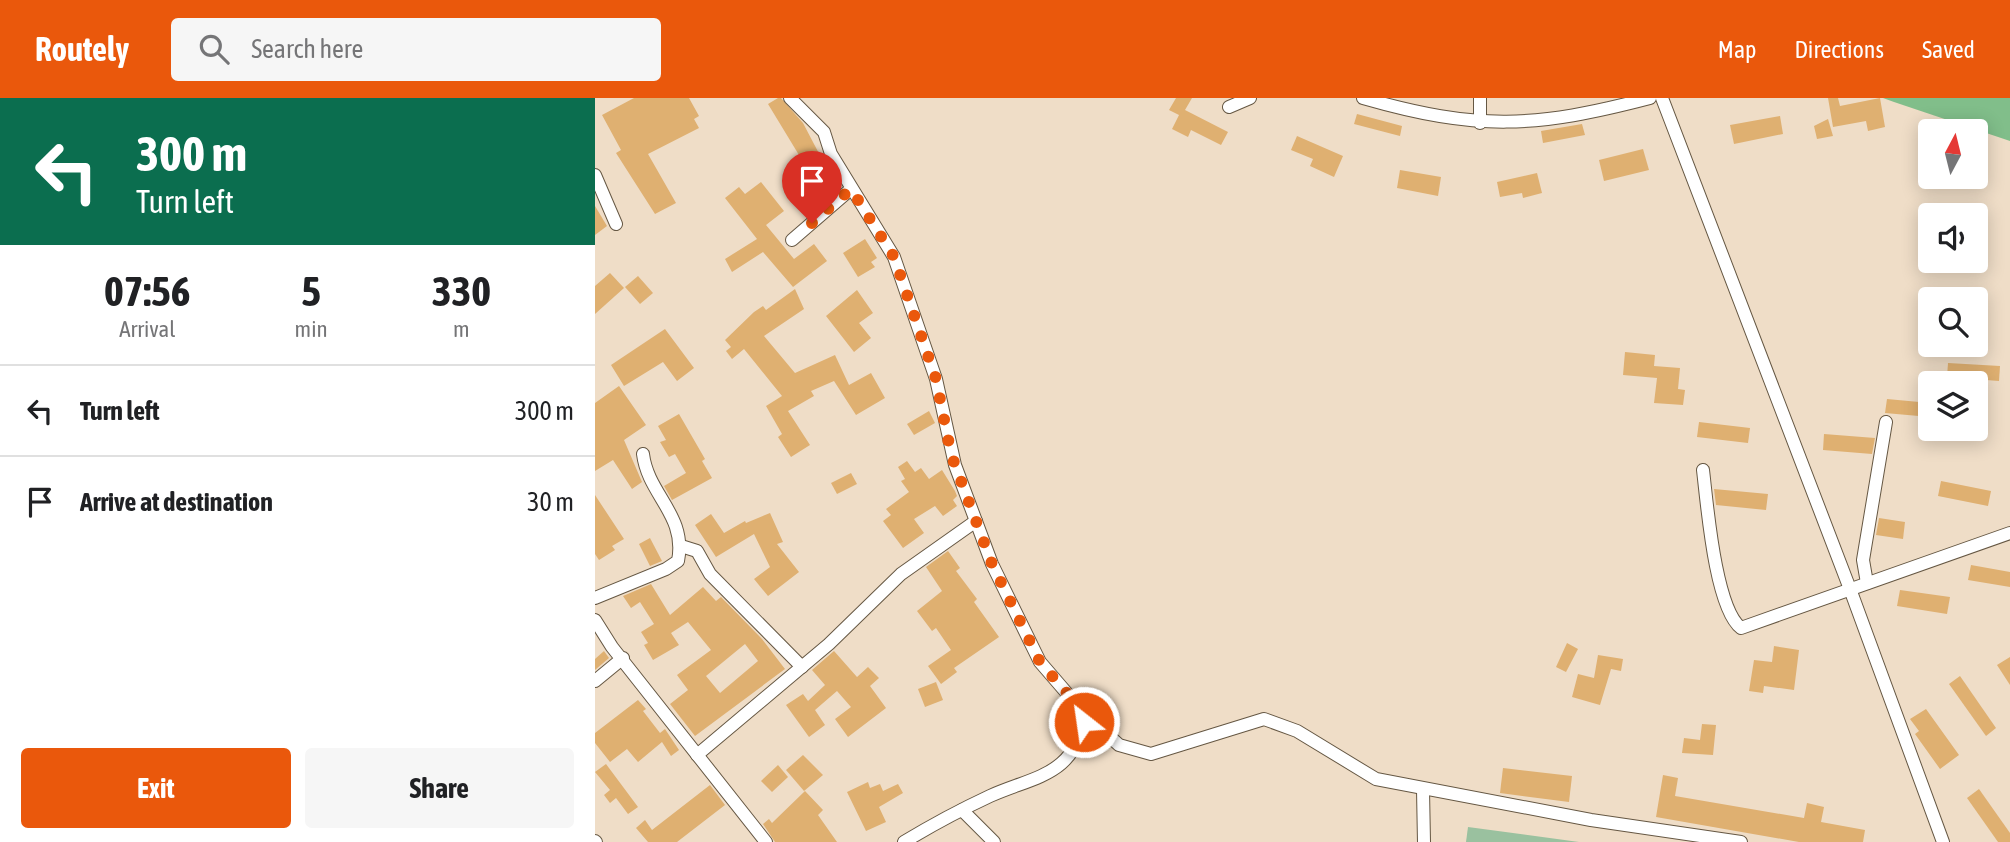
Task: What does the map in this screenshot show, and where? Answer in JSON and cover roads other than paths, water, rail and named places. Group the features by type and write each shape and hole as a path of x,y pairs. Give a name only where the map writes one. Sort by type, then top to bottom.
{"street":[{"path":"790,98 824,132 831,154 894,257 936,379 951,454 992,564 1040,662 1084,713 1119,745 1151,754 1264,719 1297,732 1376,779 1591,820 1741,842"},
{"path":"1229,107 1250,98"},
{"path":"1363,98 1480,123 1557,120 1650,98"},
{"path":"1480,98 1480,123"},
{"path":"1662,98 1850,589 1943,842"},
{"path":"595,175 616,224"},
{"path":"792,240 851,189"},
{"path":"1867,583 1863,560 1886,422"},
{"path":"595,598 673,565 681,546 676,524 645,466 643,454"},
{"path":"1703,470 1722,589 1738,626 1746,628 2010,533"},
{"path":"697,755 802,667 901,574 976,521"},
{"path":"681,546 697,551 710,574 802,667"},
{"path":"595,620 612,647 766,842"},
{"path":"595,681 623,658"},
{"path":"904,842 962,810 1052,771 1074,747 1082,731 1084,713"},
{"path":"1423,790 1424,842"},
{"path":"962,810 994,842"}]}
